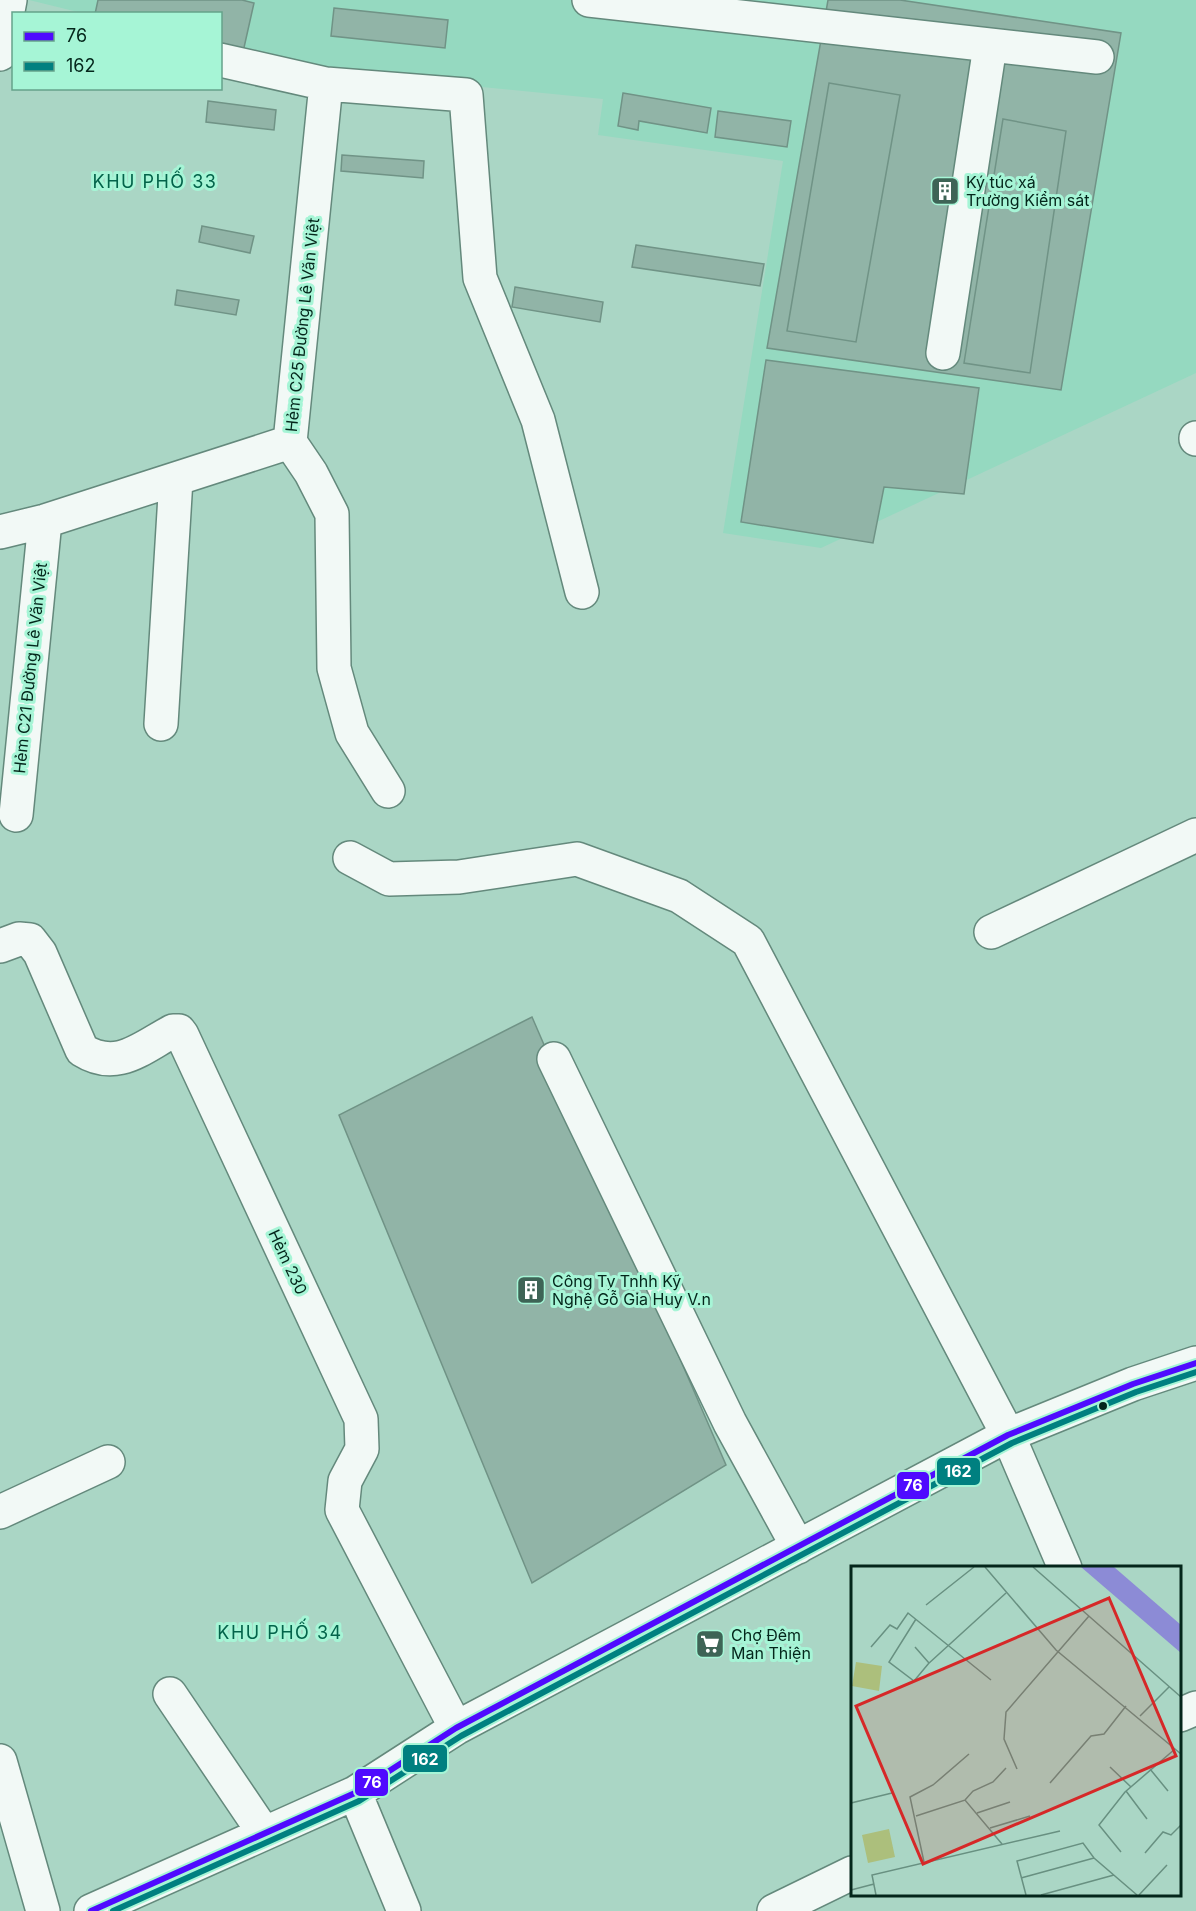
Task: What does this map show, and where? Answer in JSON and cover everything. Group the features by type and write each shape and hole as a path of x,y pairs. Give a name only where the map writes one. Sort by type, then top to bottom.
{"street":[{"path":"589,0 1097,57"},
{"path":"0,54 12,8"},
{"path":"943,353 990,46"},
{"path":"222,60 326,84 466,95 480,278 538,420 582,592"},
{"name":"Hẻm C25 Đường Lê Văn Việt","path":"0,532 45,521 290,442 326,84"},
{"path":"290,442 311,472 332,514 334,668 352,733 388,791"},
{"path":"161,724 176,479"},
{"name":"Hẻm C21 Đường Lê Văn Việt","path":"16,816 45,521"},
{"path":"990,932 1196,835"},
{"path":"350,858 389,879 459,877 577,859 679,896 748,941 1008,1435 1064,1566"},
{"name":"Hẻm 230","path":"0,946 19,939 30,940 40,953 82,1050 96,1059 115,1061 173,1031 179,1031 182,1035 361,1419 362,1449 345,1481 342,1510 456,1728"},
{"path":"554,1059 730,1423 798,1547"},
{"path":"91,1911 355,1793 456,1728 1008,1435 1133,1384 1196,1363"},
{"path":"0,1512 108,1462"},
{"path":"170,1694 264,1833"},
{"path":"1181,1714 1196,1707"},
{"path":"0,1761 43,1911"},
{"path":"355,1793 404,1911"},
{"path":"774,1911 851,1873"}],"shaded area":[{"path":"29,0 1196,0 1196,373 821,548 723,533 783,161 598,135 603,99 330,72 222,46 222,12 78,12"}],"building":[{"path":"98,0 242,0 254,3 243,52 222,47 222,12 95,12"},
{"name":"Ký túc xá Trường Kiểm sát","path":"828,0 900,0 1121,33 1061,390 767,348"},
{"path":"334,8 448,20 445,48 331,36"},
{"path":"829,83 900,95 856,342 787,331"},
{"path":"623,93 711,108 707,133 639,121 638,130 618,126"},
{"path":"208,101 276,110 274,130 206,122"},
{"path":"718,111 791,121 787,147 715,137"},
{"path":"1003,119 1066,131 1030,373 964,363"},
{"path":"342,155 424,161 423,178 341,171"},
{"path":"202,226 254,236 250,253 199,242"},
{"path":"636,245 764,264 760,286 632,267"},
{"path":"515,287 603,302 600,322 512,307"},
{"path":"177,290 239,300 236,315 175,305"},
{"path":"766,360 979,388 964,494 884,487 873,543 741,522"},
{"name":"Công Ty Tnhh Kỹ Nghệ Gỗ Gia Huy V.n","path":"532,1017 726,1465 532,1583 339,1115"}],"transit line":[{"name":"76","path":"91,1911 355,1793 456,1728 1008,1435 1133,1384 1196,1363"},
{"name":"162","path":"113,1911 359,1801 461,1736 1012,1443 1136,1392 1196,1372"}],"place":[{"name":"Ký túc xá Trường Kiểm sát","path":"945,191"},
{"name":"Công Ty Tnhh Kỹ Nghệ Gỗ Gia Huy V.n","path":"531,1290"},
{"name":"Chợ Đêm Man Thiện","path":"710,1644"}],"district":[{"name":"KHU PHỐ 33","path":"155,181"},
{"name":"KHU PHỐ 34","path":"280,1632"}]}
